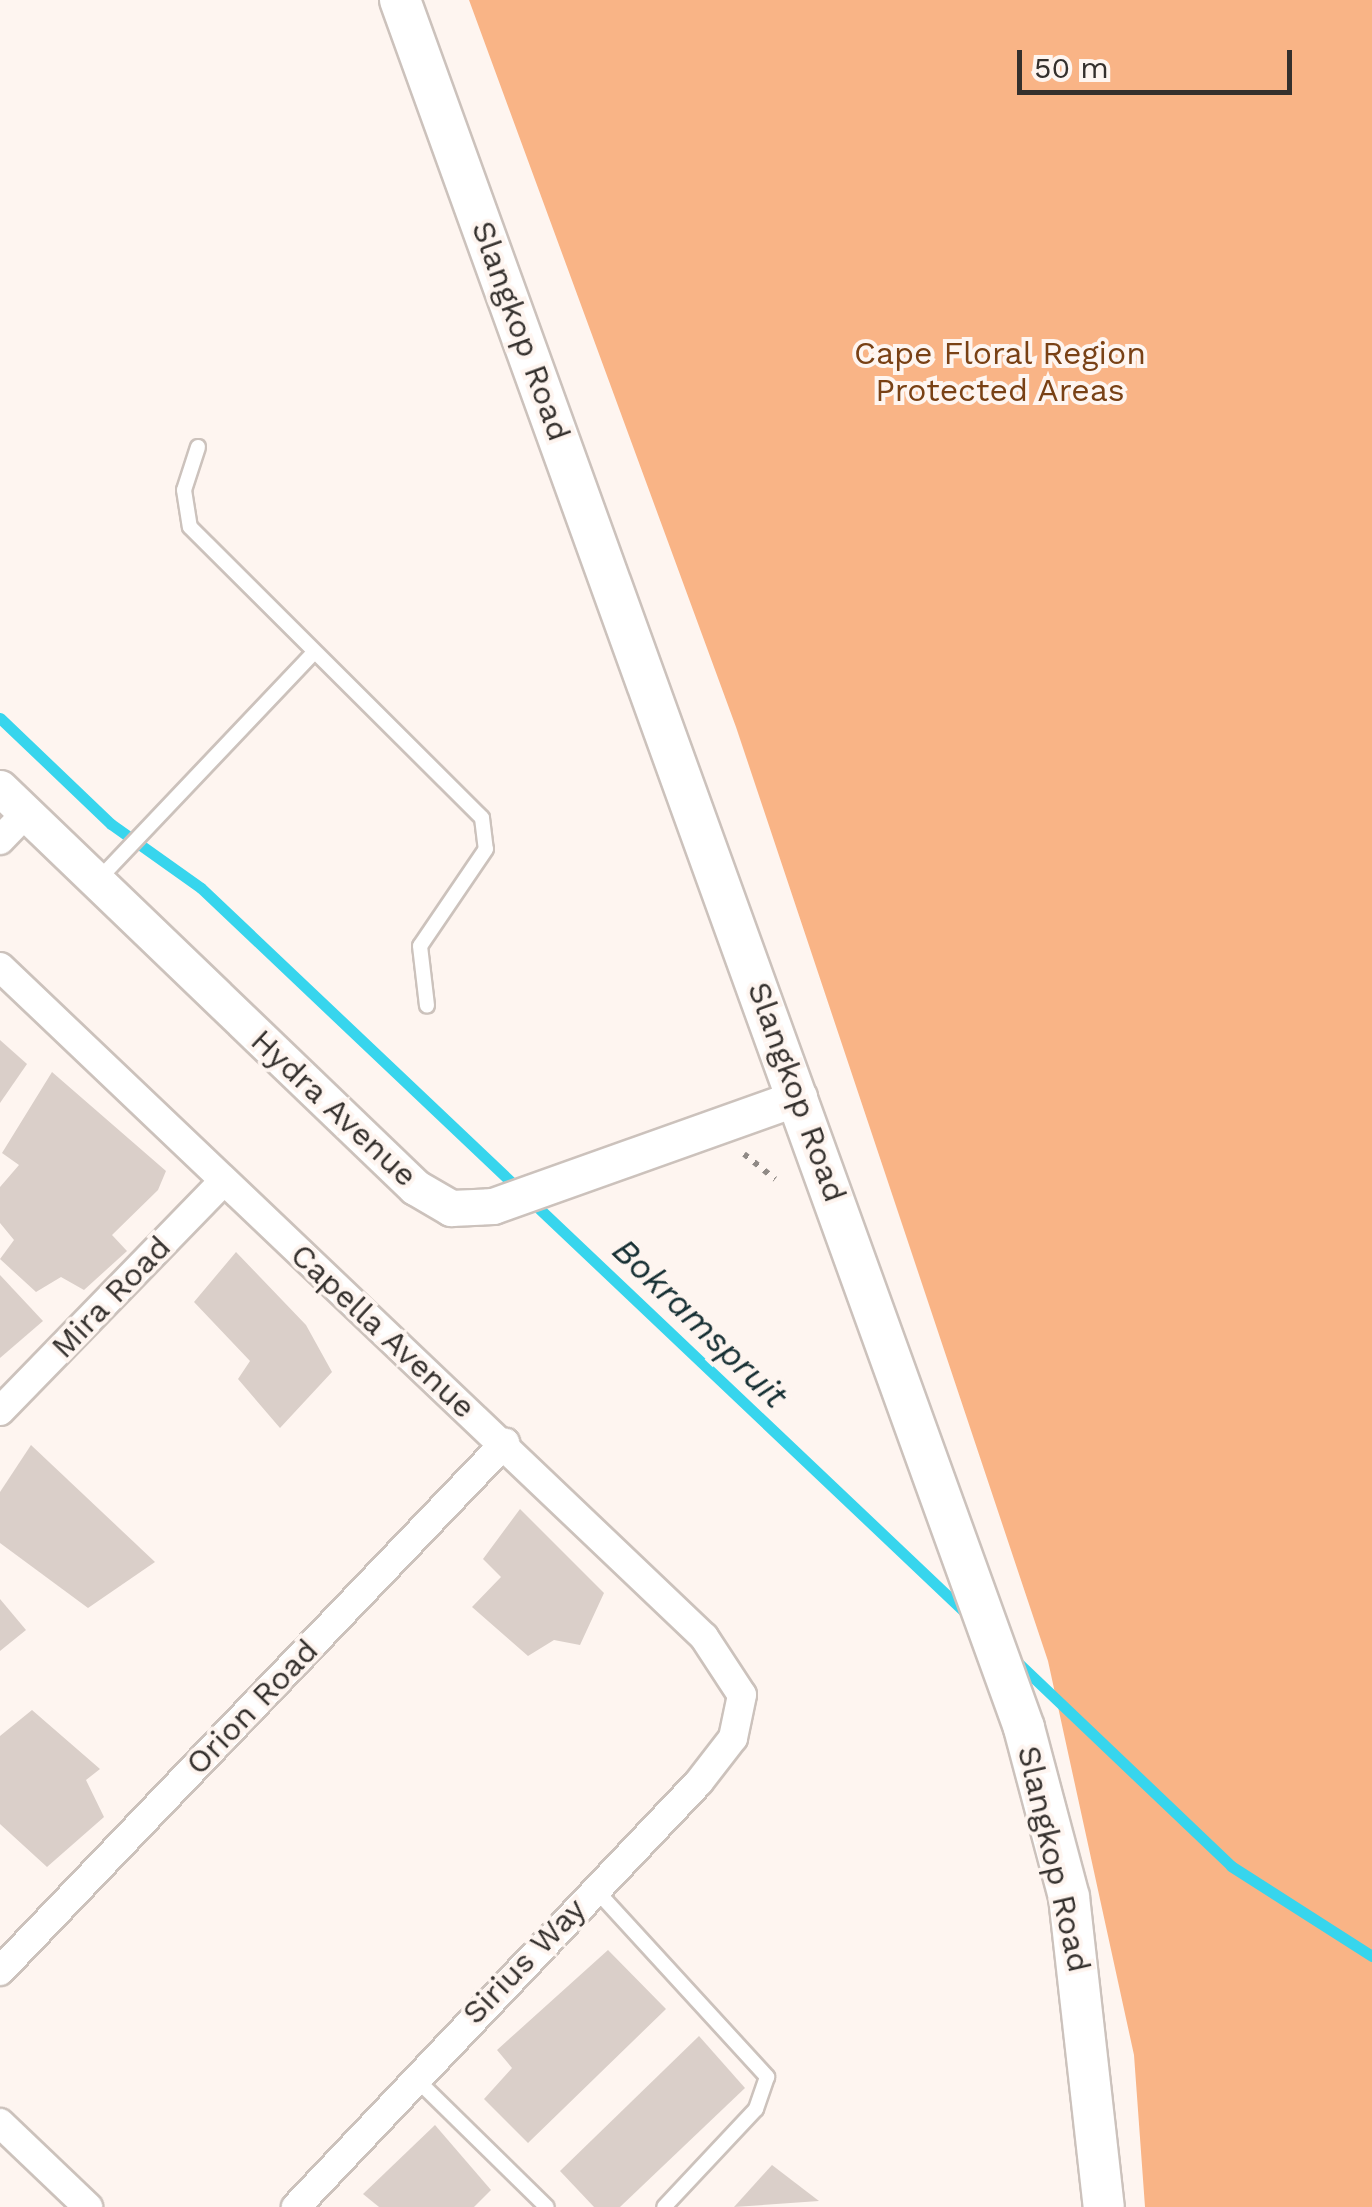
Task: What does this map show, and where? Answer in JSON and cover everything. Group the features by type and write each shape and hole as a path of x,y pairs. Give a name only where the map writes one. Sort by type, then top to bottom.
{"main road":[{"name":"Slangkop Road","path":"400,0 1024,1728 1069,1897 1104,2207"}],"street":[{"name":"Hydra Avenue","path":"0,788 26,813 107,870 415,1187 451,1208 492,1206 799,1097"},
{"path":"0,840 26,813"},
{"name":"Capella Avenue","path":"0,967 222,1182 505,1444 728,1663 742,1710"},
{"name":"Mira Road","path":"0,1412 222,1182"},
{"name":"Orion Road","path":"0,1971 505,1444"},
{"name":"Sirius Way","path":"296,2207 413,2075 724,1754 742,1710"},
{"path":"0,2124 88,2207"}],"lane":[{"path":"198,447 184,490 190,527 312,653 462,794 487,832 477,867 420,946 428,1006"},
{"path":"107,870 312,653"},
{"path":"595,1888 766,2076 756,2109 664,2207"},
{"path":"413,2075 547,2207"}],"green space":[{"name":"Cape Floral Region Protected Areas","path":"469,0 1372,0 1372,2207 1145,2207 1134,2055 1048,1661 736,727"}],"building":[{"path":"0,1040 27,1064 0,1103"},
{"path":"52,1072 166,1171 158,1190 112,1235 127,1251 84,1290 61,1277 36,1292 0,1259 14,1240 0,1223 0,1187 19,1165 2,1153"},
{"path":"236,1252 306,1325 332,1372 280,1428 238,1379 250,1361 194,1302"},
{"path":"0,1275 43,1321 0,1358"},
{"path":"31,1445 155,1562 88,1608 0,1543 0,1492"},
{"path":"520,1509 604,1593 580,1645 554,1640 528,1656 472,1607 501,1577 483,1559"},
{"path":"0,1599 26,1630 0,1651"},
{"path":"32,1710 100,1769 86,1780 104,1817 47,1867 0,1824 0,1736"},
{"path":"608,1950 666,2009 528,2143 484,2099 512,2068 497,2050"},
{"path":"699,2036 745,2088 620,2207 594,2207 560,2171"},
{"path":"435,2125 491,2190 474,2207 379,2207 363,2194"},
{"path":"772,2165 819,2201 734,2207"}],"waterway":[{"name":"Bokramspruit","path":"0,718 111,824 201,888 968,1615"},
{"name":"Bokramspruit","path":"1014,1659 1231,1866 1372,1956"}]}
